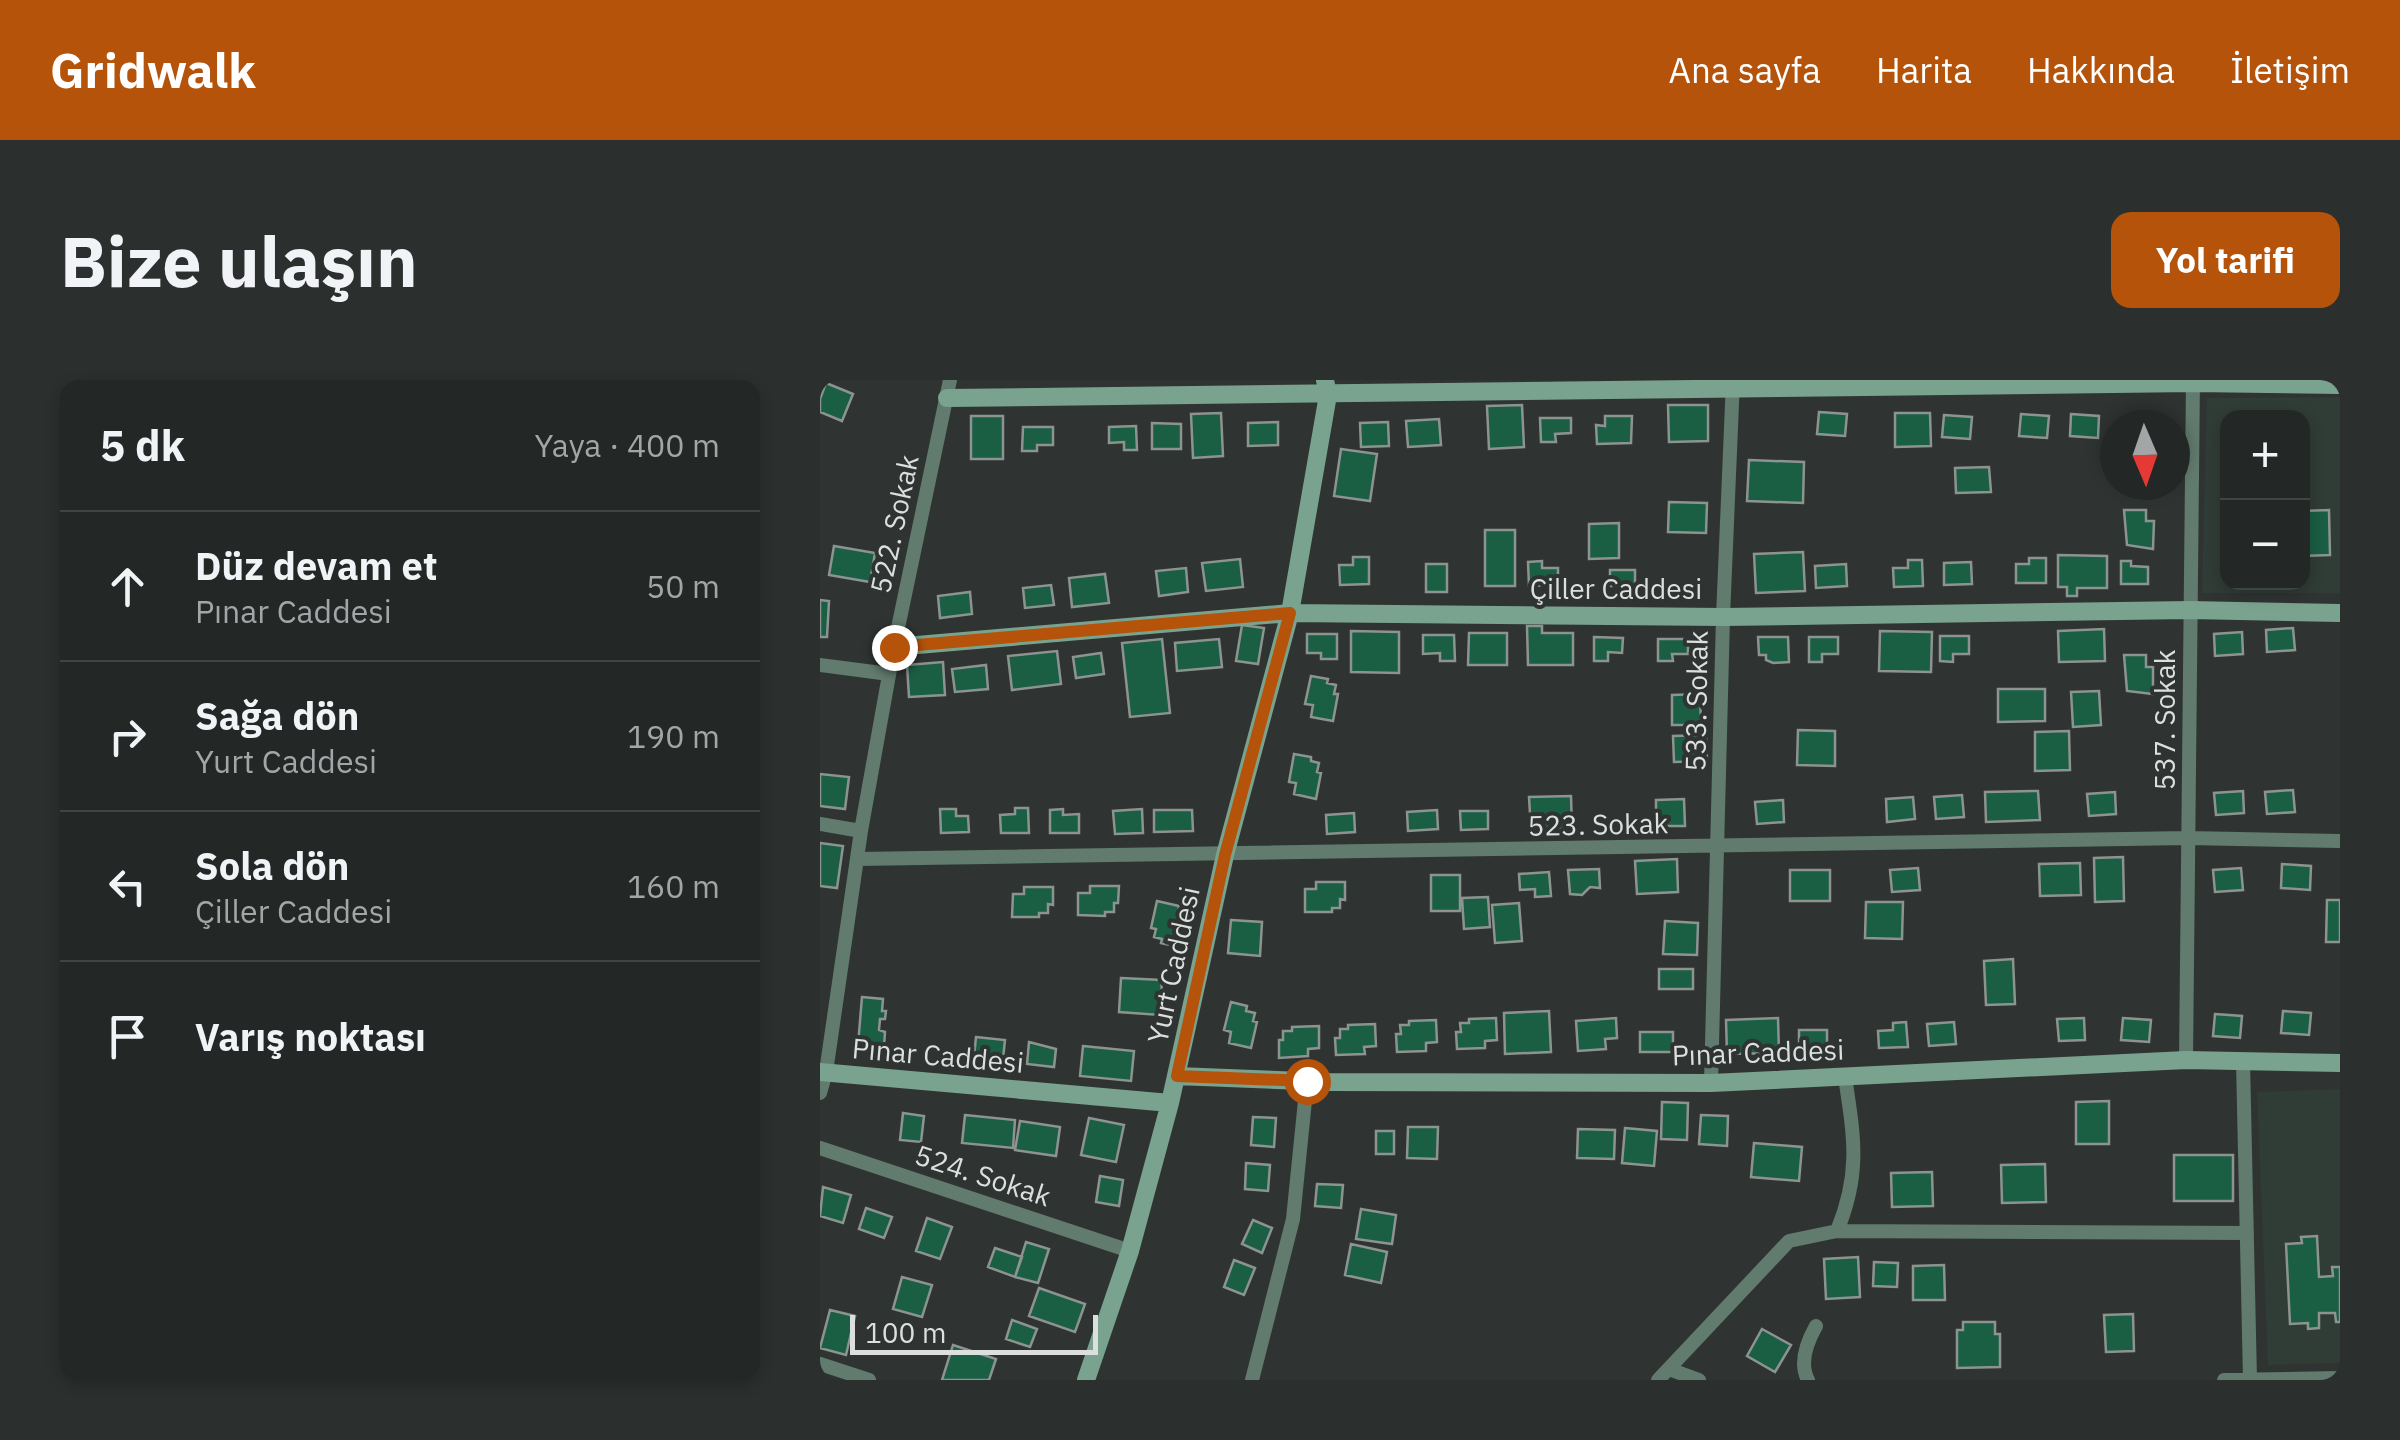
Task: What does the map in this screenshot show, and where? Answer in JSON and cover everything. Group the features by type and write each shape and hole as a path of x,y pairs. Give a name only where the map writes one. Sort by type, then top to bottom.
{"street":[{"path":"948,389 2193,382 2340,385"},
{"name":"537. Sokak","path":"2186,1060 2193,382"},
{"name":"533. Sokak","path":"1711,1083 1733,385"},
{"name":"Yurt Caddesi","path":"1086,1380 1130,1250 1170,1103 1225,855 1290,613 1327,387"},
{"name":"522. Sokak","path":"820,1094 894,647 948,389"},
{"name":"Çiller Caddesi","path":"894,647 1290,613 1723,617 2190,610 2340,614"},
{"path":"820,665 890,674"},
{"path":"820,824 861,831"},
{"name":"523. Sokak","path":"857,858 2188,838 2340,841"},
{"name":"Pınar Caddesi","path":"1177,1076 1307,1081 1711,1083 2186,1060 2340,1063"},
{"path":"2243,1062 2250,1380"},
{"name":"Pınar Caddesi","path":"823,1072 1170,1103"},
{"path":"1837,1232 1848,1204 1856,1164 1845,1077"},
{"path":"1252,1380 1293,1219 1307,1081"},
{"name":"524. Sokak","path":"820,1148 1130,1250"},
{"path":"1664,1374 1790,1240 1837,1232 2246,1233"},
{"path":"1808,1380 1803,1371 1808,1340 1816,1326"},
{"path":"820,1364 870,1380"},
{"path":"1664,1374 1699,1380"},
{"path":"2224,1380 2340,1378"}],"shaded area":[{"path":"2340,397 2340,593 2202,593 2207,398"},
{"path":"2340,1089 2340,1363 2268,1365 2257,1092"}],"building":[{"path":"826,383 853,394 842,421 820,412"},
{"path":"1522,405 1524,447 1489,449 1487,406"},
{"path":"1668,405 1708,405 1708,441 1669,442"},
{"path":"1819,412 1847,414 1845,436 1817,434"},
{"path":"1221,413 1223,456 1193,458 1191,414"},
{"path":"1895,413 1930,413 1931,446 1895,447"},
{"path":"2021,414 2049,416 2047,438 2019,436"},
{"path":"2071,414 2099,416 2098,438 2070,436"},
{"path":"1944,415 1972,417 1970,439 1942,437"},
{"path":"971,416 1003,416 1003,459 971,459"},
{"path":"1605,416 1632,416 1631,443 1597,444 1596,425 1605,426"},
{"path":"1540,418 1571,418 1571,433 1555,434 1556,442 1541,442"},
{"path":"1439,419 1441,445 1408,447 1406,421"},
{"path":"1278,422 1278,445 1248,446 1248,423"},
{"path":"1388,422 1389,446 1361,447 1360,423"},
{"path":"1152,423 1181,424 1181,449 1152,449"},
{"path":"1136,426 1137,450 1124,450 1124,442 1109,443 1109,427"},
{"path":"1023,427 1053,427 1053,445 1037,445 1037,451 1022,451"},
{"path":"1341,449 1377,454 1370,501 1334,496"},
{"path":"1749,460 1804,462 1803,503 1747,501"},
{"path":"1989,467 1991,492 1956,493 1955,468"},
{"path":"1669,502 1707,503 1706,533 1668,532"},
{"path":"2124,510 2146,510 2146,521 2154,521 2153,549 2127,545"},
{"path":"2329,510 2330,555 2310,556 2310,511"},
{"path":"1619,523 1619,558 1589,559 1589,524"},
{"path":"1485,530 1515,530 1515,586 1485,586"},
{"path":"834,546 875,553 870,582 829,575"},
{"path":"1803,552 1805,591 1756,593 1754,554"},
{"path":"2058,555 2107,556 2107,588 2077,588 2077,596 2067,596 2067,587 2058,587"},
{"path":"1353,557 1369,557 1369,584 1340,585 1339,565 1353,565"},
{"path":"2029,558 2046,558 2046,583 2016,583 2016,564 2029,564"},
{"path":"1240,559 1243,587 1206,591 1202,563"},
{"path":"1908,560 1922,560 1923,586 1894,587 1893,568 1908,568"},
{"path":"1542,561 1542,568 1558,568 1558,585 1529,586 1528,562"},
{"path":"2121,561 2148,567 2148,584 2121,584"},
{"path":"1971,562 1972,584 1944,585 1944,563"},
{"path":"1426,564 1447,564 1447,592 1426,592"},
{"path":"1846,564 1847,586 1816,588 1815,566"},
{"path":"1186,568 1188,592 1159,596 1156,571"},
{"path":"1610,570 1635,570 1635,586 1610,586"},
{"path":"1105,574 1109,603 1072,607 1069,578"},
{"path":"1051,585 1054,605 1025,608 1023,588"},
{"path":"970,592 972,614 940,618 938,596"},
{"path":"820,600 829,601 827,637 820,637"},
{"path":"1242,625 1264,628 1258,664 1236,661"},
{"path":"1527,626 1542,626 1542,633 1573,633 1573,665 1528,665"},
{"path":"2293,628 2295,650 2267,652 2266,630"},
{"path":"2104,629 2105,661 2059,662 2058,631"},
{"path":"1351,631 1399,632 1399,673 1351,672"},
{"path":"1880,631 1932,632 1931,672 1879,671"},
{"path":"2242,632 2243,654 2215,656 2214,634"},
{"path":"1469,633 1507,633 1507,665 1468,665"},
{"path":"1307,634 1337,634 1337,659 1321,659 1321,653 1307,653"},
{"path":"1423,635 1454,635 1455,661 1440,661 1440,653 1423,654"},
{"path":"1940,636 1969,636 1969,654 1953,654 1953,662 1940,661"},
{"path":"1594,637 1623,638 1622,653 1608,652 1608,661 1594,661"},
{"path":"1758,637 1788,637 1789,662 1773,663 1766,660 1766,655 1759,655"},
{"path":"1809,637 1838,637 1838,654 1822,654 1822,662 1809,662"},
{"path":"1162,639 1170,713 1130,717 1122,643"},
{"path":"1219,639 1222,667 1177,671 1175,643"},
{"path":"1658,639 1688,639 1688,654 1672,654 1673,661 1658,661"},
{"path":"1057,651 1061,684 1012,690 1008,656"},
{"path":"1101,653 1104,674 1076,678 1073,657"},
{"path":"2124,655 2146,655 2146,667 2153,667 2153,694 2127,691"},
{"path":"943,662 945,695 909,697 907,665"},
{"path":"986,665 988,689 955,692 952,669"},
{"path":"1311,676 1336,685 1333,721 1311,717 1313,705 1305,704"},
{"path":"1998,689 2045,689 2045,721 1998,722"},
{"path":"2099,691 2101,725 2073,727 2071,692"},
{"path":"1700,694 1701,725 1672,725 1672,695"},
{"path":"1798,730 1835,731 1835,766 1797,765"},
{"path":"2069,731 2070,770 2035,771 2035,732"},
{"path":"1706,735 1707,761 1674,762 1673,736"},
{"path":"1294,754 1319,763 1316,799 1294,794 1296,783 1289,782"},
{"path":"820,774 849,777 845,809 820,806"},
{"path":"2293,790 2295,812 2267,814 2265,792"},
{"path":"2038,791 2040,820 1986,822 1985,792"},
{"path":"2243,791 2244,813 2216,815 2214,793"},
{"path":"2115,792 2116,814 2089,816 2087,794"},
{"path":"1962,795 1964,817 1936,819 1934,797"},
{"path":"1571,796 1572,829 1531,831 1529,797"},
{"path":"1913,797 1915,819 1887,822 1886,799"},
{"path":"1684,799 1685,826 1656,826 1656,800"},
{"path":"1783,800 1784,822 1757,824 1755,802"},
{"path":"1015,808 1028,808 1029,833 1001,833 1000,815 1015,814"},
{"path":"940,809 956,809 956,816 968,816 969,832 941,833"},
{"path":"1063,809 1063,815 1079,814 1079,833 1050,833 1050,810"},
{"path":"1142,809 1143,833 1115,834 1113,811"},
{"path":"1154,810 1192,810 1193,831 1154,832"},
{"path":"1437,810 1438,829 1408,831 1407,812"},
{"path":"1460,811 1488,811 1488,829 1461,830"},
{"path":"1354,813 1355,832 1327,834 1326,815"},
{"path":"820,843 843,846 837,888 820,886"},
{"path":"2123,857 2124,901 2095,902 2094,858"},
{"path":"1677,859 1678,892 1637,894 1635,861"},
{"path":"2080,863 2081,895 2040,896 2039,864"},
{"path":"2282,864 2311,866 2310,890 2281,888"},
{"path":"1918,868 1920,890 1892,892 1890,870"},
{"path":"2241,868 2243,890 2215,892 2213,870"},
{"path":"1599,869 1600,888 1590,887 1582,895 1570,894 1568,870"},
{"path":"1790,870 1830,870 1830,901 1790,901"},
{"path":"1549,872 1551,896 1535,897 1535,889 1520,890 1519,874"},
{"path":"1431,875 1460,875 1460,911 1431,911"},
{"path":"1316,882 1345,882 1345,900 1340,899 1340,908 1332,908 1332,912 1305,912 1305,889 1316,889"},
{"path":"1090,886 1119,886 1114,912 1105,912 1105,916 1078,915 1078,893 1090,893"},
{"path":"1024,887 1053,887 1053,905 1048,904 1048,913 1012,917 1013,894 1024,894"},
{"path":"1488,897 1490,927 1464,929 1462,898"},
{"path":"2327,900 2340,900 2340,942 2326,942"},
{"path":"1157,901 1179,906 1177,917 1184,919 1179,947 1154,937 1156,929 1151,928"},
{"path":"1866,902 1903,902 1902,939 1865,938"},
{"path":"1519,903 1522,941 1495,943 1492,905"},
{"path":"1231,920 1262,922 1260,956 1228,953"},
{"path":"1665,921 1698,923 1697,955 1663,954"},
{"path":"2013,959 2015,1004 1986,1005 1984,961"},
{"path":"1659,969 1693,969 1693,989 1659,989"},
{"path":"1121,978 1162,980 1160,1015 1119,1012"},
{"path":"862,997 883,999 885,1019 880,1019 879,1030 885,1032 884,1047 858,1045"},
{"path":"1231,1002 1247,1006 1246,1011 1255,1013 1253,1021 1257,1022 1251,1048 1229,1043 1231,1032 1224,1030"},
{"path":"1549,1011 1551,1052 1505,1054 1504,1013"},
{"path":"2283,1011 2311,1013 2309,1035 2281,1033"},
{"path":"2215,1014 2242,1016 2240,1038 2213,1036"},
{"path":"1496,1018 1497,1040 1485,1041 1485,1048 1457,1049 1460,1023"},
{"path":"1616,1018 1617,1038 1605,1039 1606,1049 1578,1051 1576,1021"},
{"path":"1778,1018 1779,1053 1727,1054 1726,1020"},
{"path":"2084,1018 2085,1040 2059,1041 2057,1019"},
{"path":"2123,1018 2151,1020 2149,1042 2121,1040"},
{"path":"1436,1020 1437,1042 1426,1043 1426,1051 1397,1052 1400,1025"},
{"path":"1906,1022 1908,1047 1879,1048 1878,1031 1893,1030 1893,1023"},
{"path":"1954,1022 1956,1044 1929,1046 1927,1024"},
{"path":"1375,1024 1376,1046 1364,1047 1365,1054 1336,1055 1335,1038 1340,1038 1340,1029"},
{"path":"1319,1026 1319,1048 1308,1049 1308,1056 1279,1058 1283,1031"},
{"path":"1799,1030 1827,1030 1827,1048 1799,1049"},
{"path":"1640,1032 1673,1032 1673,1052 1640,1052"},
{"path":"976,1037 1005,1040 1003,1059 974,1056"},
{"path":"1029,1042 1056,1049 1054,1067 1027,1064"},
{"path":"1083,1046 1134,1051 1131,1081 1080,1076"},
{"path":"2109,1101 2109,1144 2076,1144 2076,1102"},
{"path":"1662,1102 1688,1103 1687,1140 1661,1139"},
{"path":"903,1113 924,1116 921,1142 900,1140"},
{"path":"965,1115 1015,1120 1013,1148 962,1143"},
{"path":"1701,1115 1728,1116 1727,1146 1699,1144"},
{"path":"1253,1117 1276,1118 1274,1147 1251,1145"},
{"path":"1089,1118 1124,1125 1116,1162 1081,1155"},
{"path":"1020,1121 1060,1127 1056,1156 1015,1150"},
{"path":"1408,1127 1438,1127 1437,1159 1407,1158"},
{"path":"1625,1128 1657,1131 1654,1166 1622,1163"},
{"path":"1578,1129 1615,1130 1614,1159 1577,1158"},
{"path":"1376,1131 1394,1131 1394,1154 1376,1154"},
{"path":"1754,1143 1802,1147 1799,1181 1751,1177"},
{"path":"2174,1155 2233,1155 2233,1201 2174,1201"},
{"path":"1246,1163 1270,1165 1268,1191 1245,1189"},
{"path":"2045,1164 2046,1202 2002,1203 2001,1165"},
{"path":"1932,1172 1933,1206 1892,1207 1891,1173"},
{"path":"1100,1176 1123,1180 1119,1206 1096,1202"},
{"path":"1317,1184 1343,1185 1341,1208 1315,1206"},
{"path":"823,1187 851,1195 843,1223 820,1216"},
{"path":"866,1208 892,1217 884,1238 859,1229"},
{"path":"1361,1209 1396,1215 1392,1244 1356,1239"},
{"path":"927,1218 952,1227 940,1259 916,1251"},
{"path":"1253,1220 1272,1228 1262,1253 1242,1244"},
{"path":"2317,1236 2319,1277 2333,1276 2332,1267 2340,1267 2340,1322 2336,1322 2335,1313 2319,1313 2319,1328 2308,1329 2308,1323 2290,1324 2286,1244 2302,1243 2301,1237"},
{"path":"1026,1242 1049,1249 1038,1283 1015,1277"},
{"path":"1351,1244 1387,1252 1381,1283 1345,1275"},
{"path":"995,1248 1022,1257 1015,1277 988,1267"},
{"path":"1858,1257 1860,1297 1826,1299 1824,1259"},
{"path":"1234,1260 1255,1268 1244,1295 1224,1287"},
{"path":"1874,1262 1898,1263 1897,1287 1873,1286"},
{"path":"1944,1265 1945,1300 1913,1300 1913,1266"},
{"path":"902,1277 932,1285 922,1317 893,1309"},
{"path":"1039,1288 1085,1304 1075,1332 1029,1316"},
{"path":"830,1310 855,1316 846,1355 820,1348"},
{"path":"2133,1314 2134,1351 2106,1352 2104,1315"},
{"path":"1012,1320 1037,1329 1030,1347 1006,1339"},
{"path":"1963,1322 1995,1322 1995,1334 2000,1334 2000,1367 1957,1368 1957,1330 1963,1330"},
{"path":"1762,1329 1791,1345 1775,1372 1747,1356"},
{"path":"953,1345 996,1359 989,1380 942,1380"}],"route":[{"path":"894,647 1290,613 1225,855 1177,1076 1307,1081"}]}
